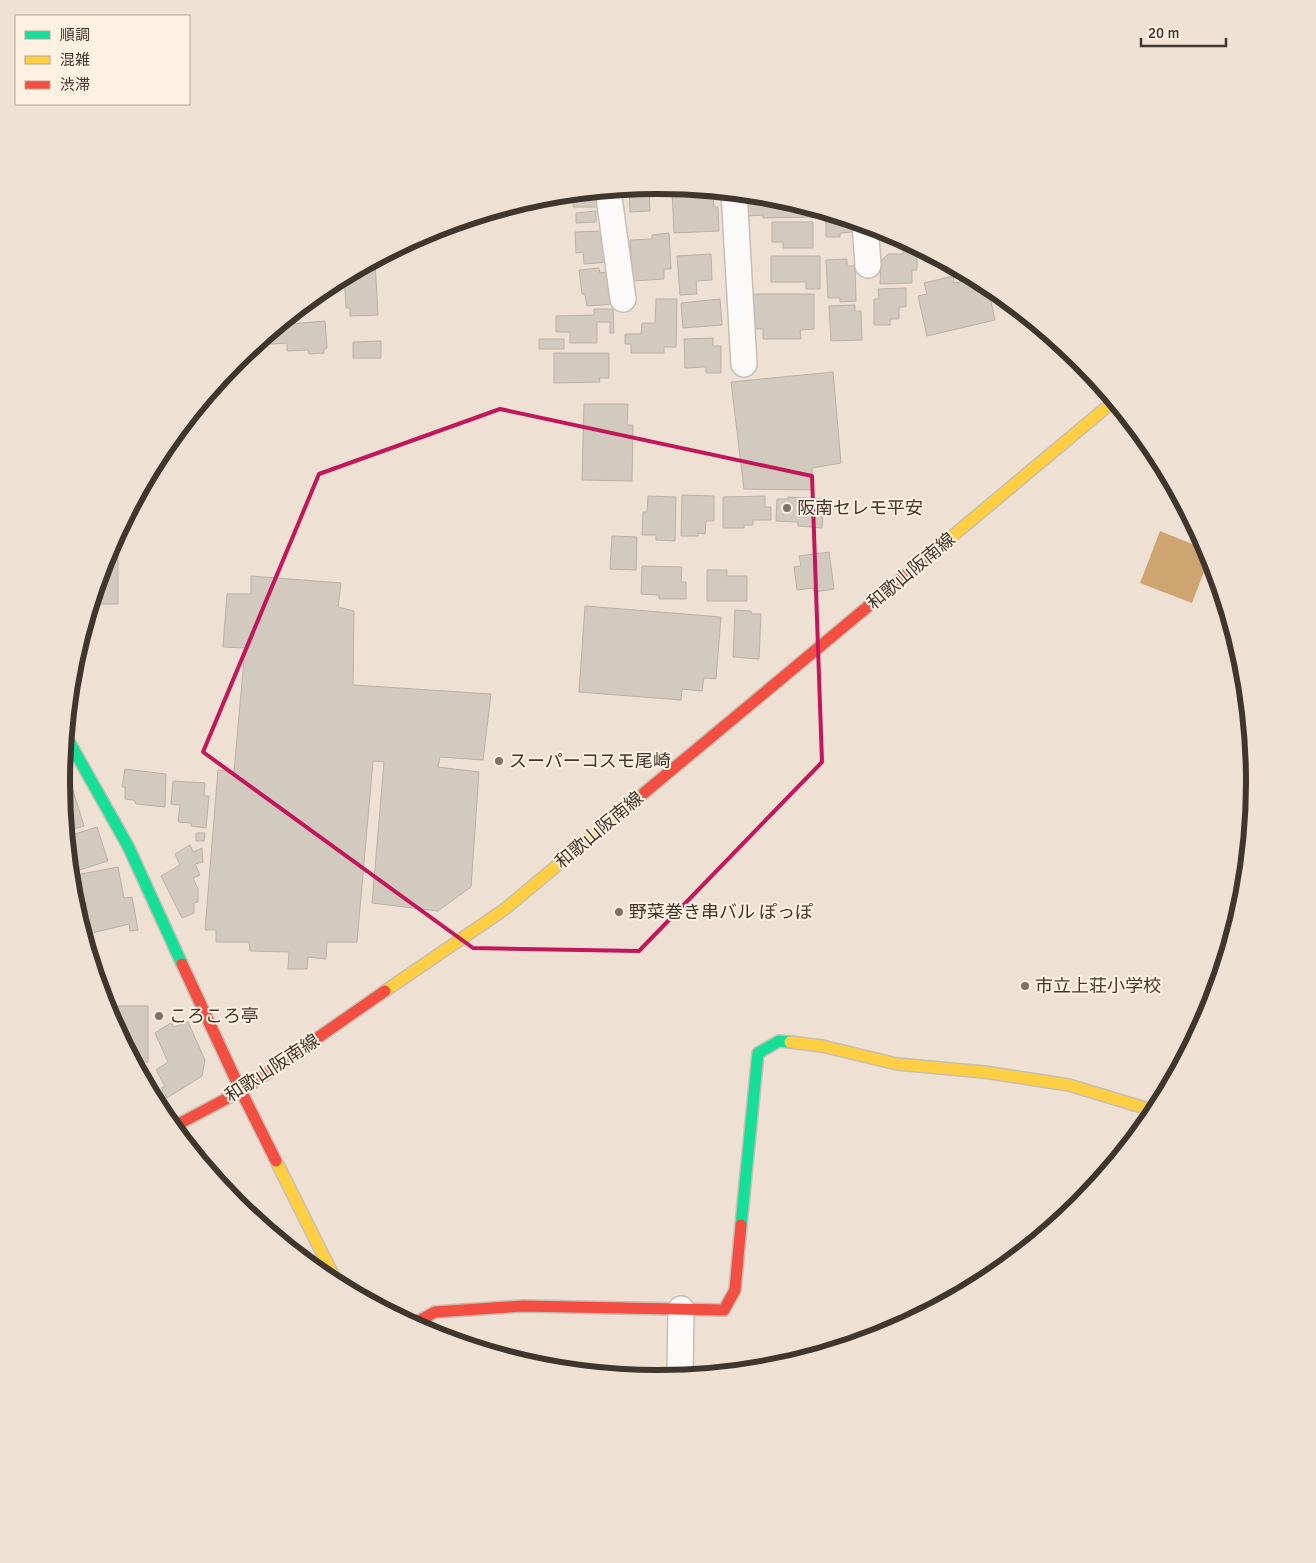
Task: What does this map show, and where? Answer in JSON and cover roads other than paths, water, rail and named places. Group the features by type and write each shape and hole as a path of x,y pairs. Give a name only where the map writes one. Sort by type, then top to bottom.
{"street":[{"path":"609,196 623,300"},
{"path":"734,199 744,364"},
{"path":"866,232 868,265"},
{"name":"和歌山阪南線","path":"180,1123 241,1091 505,909 1109,405"},
{"path":"71,745 128,846 241,1091 329,1268"},
{"path":"421,1320 436,1312 523,1306 724,1310 735,1290 758,1053 779,1041 822,1046 897,1064 984,1072 1069,1085 1147,1108"},
{"path":"680,1369 681,1310"}],"place":[{"name":"阪南セレモ平安","path":"787,508"},
{"name":"スーパーコスモ尾崎","path":"499,761"},
{"name":"野菜巻き串バル ぽっぽ","path":"619,912"},
{"name":"市立上荘小学校","path":"1025,986"},
{"name":"ころころ亭","path":"159,1016"}]}
